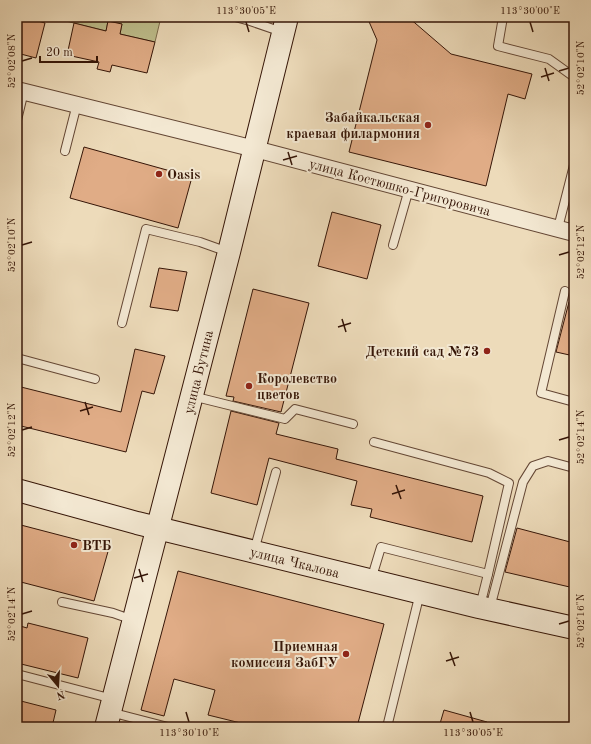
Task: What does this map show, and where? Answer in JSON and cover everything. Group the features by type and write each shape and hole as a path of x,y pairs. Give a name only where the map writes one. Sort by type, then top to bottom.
{"main road":[{"name":"улица Бутина","path":"110,713 255,149 285,25"},
{"name":"улица Чкалова","path":"17,490 157,528 371,581 574,628"}],"street":[{"name":"улица Костюшко-Григоровича","path":"21,90 255,149 574,233"}],"lane":[{"path":"235,17 250,21 285,25"},
{"path":"503,17 498,46 549,59 574,77"},
{"path":"17,120 21,90"},
{"path":"65,151 77,104"},
{"path":"558,228 574,165"},
{"path":"393,245 408,189"},
{"path":"122,323 146,229 200,242 228,252"},
{"path":"565,291 541,394 574,402"},
{"path":"17,358 95,379"},
{"path":"192,396 285,419 295,409 353,424"},
{"path":"374,442 489,473 509,483 488,574 484,608"},
{"path":"484,608 523,482 533,466 548,461 574,468"},
{"path":"254,552 276,472"},
{"path":"371,581 381,547 488,574"},
{"path":"387,727 420,592"},
{"path":"62,602 113,613 134,620"},
{"path":"17,674 110,713 168,727"}],"green space":[{"path":"50,17 161,17 155,42 120,34 122,24 108,21 106,31"}],"building":[{"path":"17,17 23,17 45,23 36,58 17,53"},
{"name":"Забайкальская краевая филармония","path":"367,17 408,17 451,54 532,74 525,99 508,94 486,186 349,152 377,40"},
{"path":"108,21 122,24 120,34 155,42 147,73 112,65 110,72 97,69 99,62 67,55 74,23 106,31"},
{"path":"84,147 192,177 178,228 70,198"},
{"path":"332,212 381,225 367,279 318,266"},
{"path":"159,268 187,272 178,311 150,307"},
{"path":"253,289 309,303 281,412 233,401 234,397 226,396"},
{"path":"569,302 574,303 574,356 556,352"},
{"path":"135,349 165,356 154,394 142,391 126,452 17,425 17,386 121,412"},
{"path":"231,411 279,423 276,434 338,449 336,459 483,496 472,542 370,517 372,509 351,505 357,481 269,458 257,505 211,493"},
{"path":"17,524 109,548 94,601 17,581"},
{"path":"517,528 574,543 574,588 505,572"},
{"name":"Приемная комиссия ЗабГУ","path":"178,571 384,624 357,727 257,727 208,715 215,690 174,679 164,716 141,710"},
{"path":"28,623 88,638 78,678 17,663 17,625 27,628"},
{"path":"17,700 56,710 52,727 17,727"},
{"path":"444,710 487,722 486,727 439,727"}],"place":[{"name":"Забайкальская краевая филармония","path":"428,125"},
{"name":"Oasis","path":"159,174"},
{"name":"Детский сад №73","path":"487,351"},
{"name":"Королевство цветов","path":"249,386"},
{"name":"ВТБ","path":"74,545"},
{"name":"Приемная комиссия ЗабГУ","path":"346,654"}]}
